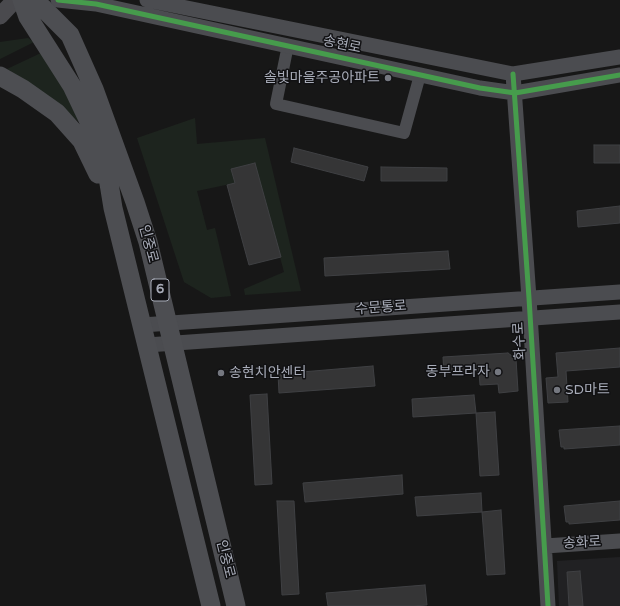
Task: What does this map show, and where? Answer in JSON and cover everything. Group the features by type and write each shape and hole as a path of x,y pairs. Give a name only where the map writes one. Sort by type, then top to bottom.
{"main road":[{"path":"0,16 15,0"},
{"name":"인중로","path":"22,0 28,17 72,86 93,130 106,165 113,208 211,606"},
{"name":"인중로","path":"30,0 43,8 70,35 94,89 138,208 168,323 236,606"},
{"path":"0,76 24,89 57,113 82,141 113,208"}],"street":[{"name":"송현로","path":"58,0 96,4 480,88 515,93 620,75"},
{"name":"송현로","path":"147,0 513,74 620,57"},
{"path":"288,45 276,104 404,133 420,75"},
{"name":"화수로","path":"513,74 531,318 548,606"},
{"name":"수문통로","path":"142,325 620,292"},
{"name":"수문통로","path":"147,345 620,312"},
{"name":"송화로","path":"545,546 620,541"}],"shaded area":[{"path":"28,38 34,42 0,59 0,42"},
{"path":"43,52 53,67 79,122 31,84 7,69"},
{"path":"195,118 197,144 265,138 301,291 245,295 244,289 284,272 255,163 232,169 235,183 197,191 207,230 215,228 231,296 211,298 184,282 137,138"},
{"path":"620,557 620,606 559,606 557,561"}],"building":[{"path":"594,145 620,145 620,163 594,163"},
{"path":"294,148 368,167 364,181 291,162"},
{"path":"255,163 281,257 249,265 227,185 235,183 231,169"},
{"path":"381,167 447,168 447,181 381,181"},
{"path":"620,206 620,223 578,227 577,211"},
{"path":"448,251 450,269 325,276 324,258"},
{"path":"620,348 620,367 566,371 568,402 548,403 546,378 558,377 556,353"},
{"name":"동부프라자","path":"508,353 516,359 518,391 499,393 498,384 480,385 479,371 444,374 443,357"},
{"path":"373,366 375,386 279,393 278,374"},
{"path":"267,394 272,484 255,485 250,395"},
{"path":"474,395 476,413 413,417 412,399"},
{"path":"495,412 499,475 480,476 476,413"},
{"path":"620,426 620,445 564,449 564,447 561,447 559,430"},
{"path":"402,475 403,494 305,502 303,483"},
{"path":"481,493 482,512 417,516 415,497"},
{"path":"277,501 294,501 299,594 282,595"},
{"path":"620,501 620,520 569,524 569,522 566,522 564,506"},
{"path":"501,510 505,574 487,575 482,512"},
{"path":"580,571 583,606 569,606 567,572"},
{"path":"425,585 427,605 328,606 326,593"}],"cycle path":[{"path":"58,0 96,4 480,88 515,93 620,75"},
{"path":"513,74 529,298 548,606"}],"place":[{"name":"솔빛마을주공아파트","path":"388,78"},
{"name":"동부프라자","path":"498,372"},
{"name":"송현치안센터","path":"221,373"},
{"name":"SD마트","path":"557,390"}]}
